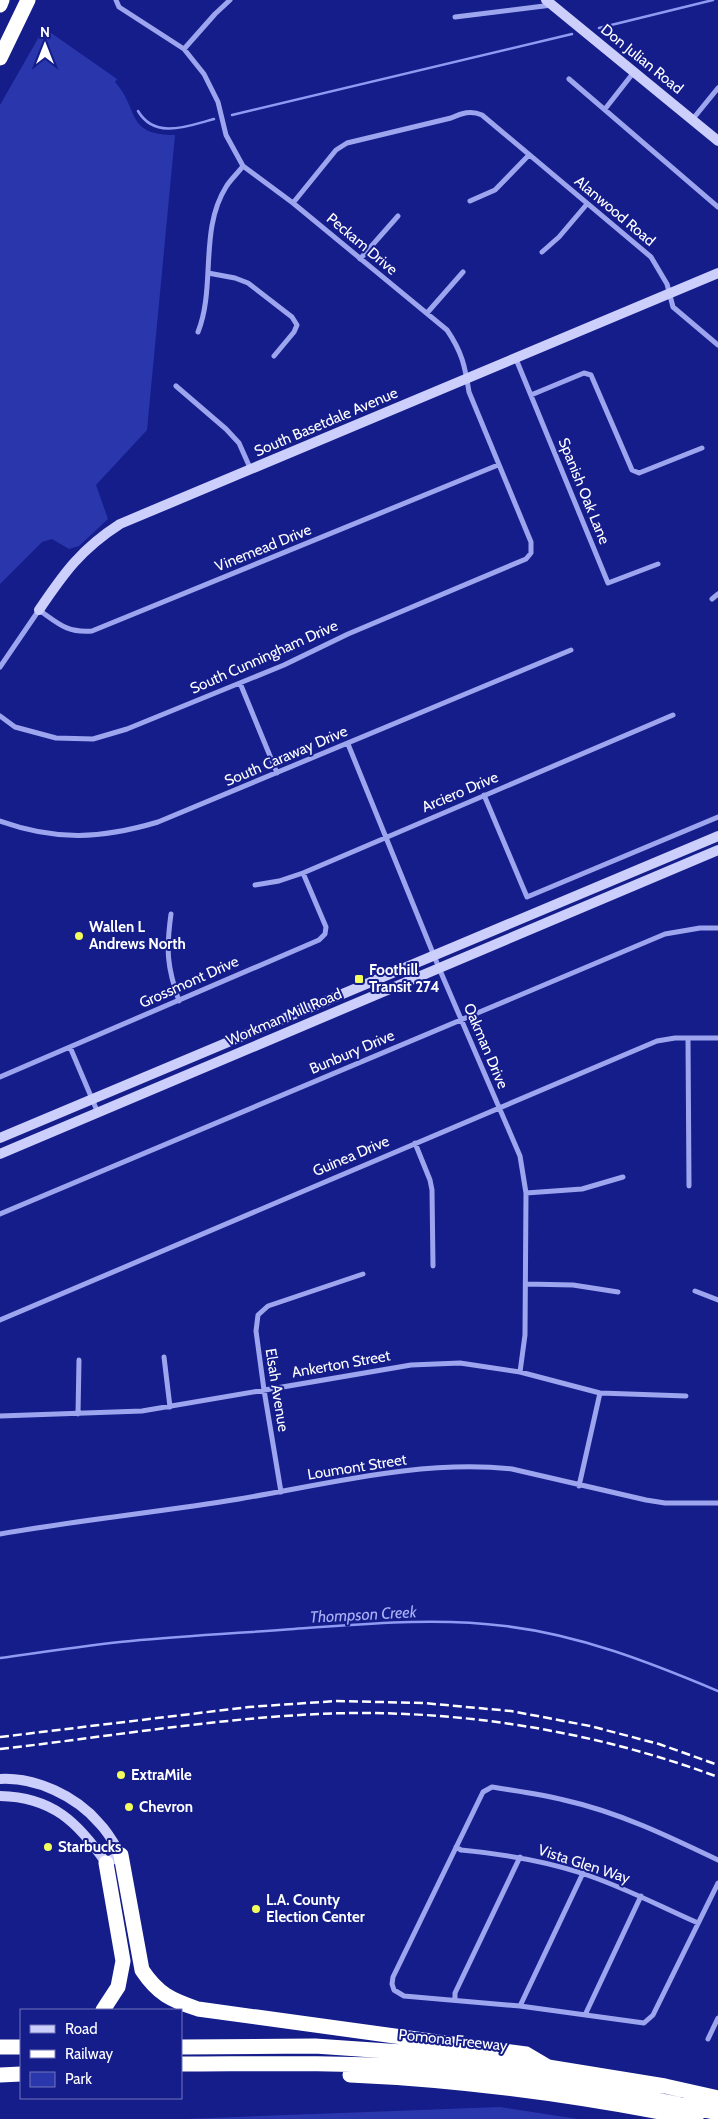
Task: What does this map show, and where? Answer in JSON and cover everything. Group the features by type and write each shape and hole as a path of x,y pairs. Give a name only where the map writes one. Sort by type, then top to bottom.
{"highway":[{"path":"0,5 2,0"},
{"path":"0,58 28,0"},
{"path":"120,1855 142,1970 152,1986 173,2001 198,2009 526,2054 548,2067"},
{"path":"104,2009 118,1987 123,1961 106,1863"},
{"name":"Pomona Freeway","path":"182,2046 315,2046 402,2052 548,2067 666,2086 718,2098"},
{"path":"182,2064 307,2064 402,2067 487,2074 636,2096 718,2112"},
{"path":"0,2065 20,2065"},
{"path":"182,2073 343,2075 436,2080 519,2088 696,2119"},
{"path":"0,2075 20,2074"}],"main road":[{"name":"Don Julian Road","path":"549,2 718,141"},
{"name":"South Basetdale Avenue","path":"39,610 80,554 98,538 120,524 718,273"},
{"name":"Workman Mill Road","path":"0,1138 718,836"},
{"name":"Workman Mill Road","path":"0,1154 718,850"},
{"path":"0,1779 21,1780 41,1785 78,1804 98,1821 120,1855 106,1863 88,1837 68,1818 40,1803 19,1797 0,1796"}],"street":[{"name":"Peckam Drive","path":"116,0 119,7 184,49 204,74 212,87 226,135 243,166 293,203 447,330 466,367 469,392 531,542 531,553"},
{"path":"184,49 230,0"},
{"path":"455,17 549,2"},
{"path":"605,109 634,72"},
{"path":"569,79 718,207"},
{"path":"692,120 718,88"},
{"name":"Alanwood Road","path":"293,203 336,150 347,143 451,118 462,113 474,112 482,116 651,257 667,284 672,307 718,345"},
{"path":"470,201 495,190 529,155"},
{"path":"198,332 204,317 213,220 226,188 243,166"},
{"path":"542,252 559,237 587,204"},
{"path":"360,260 398,216"},
{"path":"427,313 463,272"},
{"path":"208,273 235,278 248,283 292,317 297,325 294,332 274,356"},
{"name":"Spanish Oak Lane","path":"516,358 608,583 658,564"},
{"path":"531,395 584,373 591,375 629,464 632,470 639,473 702,448"},
{"path":"176,386 232,436 238,443 251,470"},
{"name":"Vinemead Drive","path":"39,610 62,626 76,632 92,631 498,465"},
{"name":"South Cunningham Drive","path":"0,716 15,727 56,738 93,739 127,729 284,665 348,634 526,559 531,553"},
{"path":"712,599 718,594"},
{"name":"South Basetdale Avenue","path":"0,667 39,610"},
{"name":"South Caraway Drive","path":"0,821 29,831 54,835 98,836 119,833 166,819 571,650"},
{"path":"240,683 277,773"},
{"name":"Arciero Drive","path":"254,885 279,881 303,872 673,715"},
{"name":"Oakman Drive","path":"348,744 439,968 520,1156 526,1193 525,1335 520,1372"},
{"path":"484,795 527,897 718,817"},
{"name":"Grossmont Drive","path":"0,1077 319,940 325,934 326,927 303,872"},
{"path":"171,914 167,939 167,958 171,978 180,1001"},
{"name":"Bunbury Drive","path":"0,1214 665,934 700,928 718,928"},
{"path":"688,1038 689,1186"},
{"name":"Guinea Drive","path":"0,1320 657,1042 688,1038 718,1038"},
{"path":"70,1047 98,1113"},
{"path":"415,1143 430,1180 432,1190 434,1266"},
{"path":"526,1193 582,1188 623,1177"},
{"name":"Elsah Avenue","path":"281,1492 256,1331 258,1315 268,1306 363,1274"},
{"path":"526,1284 573,1285 618,1292"},
{"path":"695,1291 718,1300"},
{"path":"164,1357 170,1407"},
{"path":"78,1414 79,1360"},
{"name":"Ankerton Street","path":"0,1416 142,1411 412,1365 460,1362 520,1372 600,1393 686,1396"},
{"path":"579,1486 600,1393"},
{"name":"Loumont Street","path":"0,1534 281,1492 385,1474 450,1466 534,1473 579,1486 665,1503 718,1503"},
{"path":"718,1860 664,1834 566,1800 492,1787 483,1792 393,1977 392,1984 394,1990 404,1996 520,2006 640,2024 648,2022 718,1883"},
{"name":"Vista Glen Way","path":"456,1847 461,1850 520,1857 582,1873 641,1896 698,1924"},
{"path":"455,2000 455,1993 520,1857"},
{"path":"520,2006 582,1873"},
{"path":"585,2015 641,1896"},
{"path":"708,2039 718,2018"}],"green space":[{"path":"44,28 117,79 115,82 123,92 141,126 148,131 159,134 175,135 147,430 96,485 108,519 79,546 69,549 52,539 42,542 0,584 0,105"},
{"path":"500,2107 578,2119 185,2119"}],"waterway":[{"path":"599,28 713,0"},
{"path":"232,115 572,34"},
{"path":"138,111 145,120 163,128 183,127 214,119"},
{"name":"Thompson Creek","path":"0,1658 99,1644 373,1623 479,1623 533,1630 587,1643 640,1660 718,1691"}],"railway":[{"path":"0,1737 249,1707 336,1701 423,1703 511,1711 590,1726 659,1744 718,1765"},
{"path":"0,1749 278,1716 369,1713 471,1719 571,1735 621,1746 718,1777"}],"place":[{"name":"Wallen L Andrews North","path":"79,936"},
{"name":"Foothill Transit 274","path":"359,979"},
{"name":"ExtraMile","path":"121,1775"},
{"name":"Chevron","path":"129,1807"},
{"name":"Starbucks","path":"48,1847"},
{"name":"L.A. County Election Center","path":"256,1909"}]}
